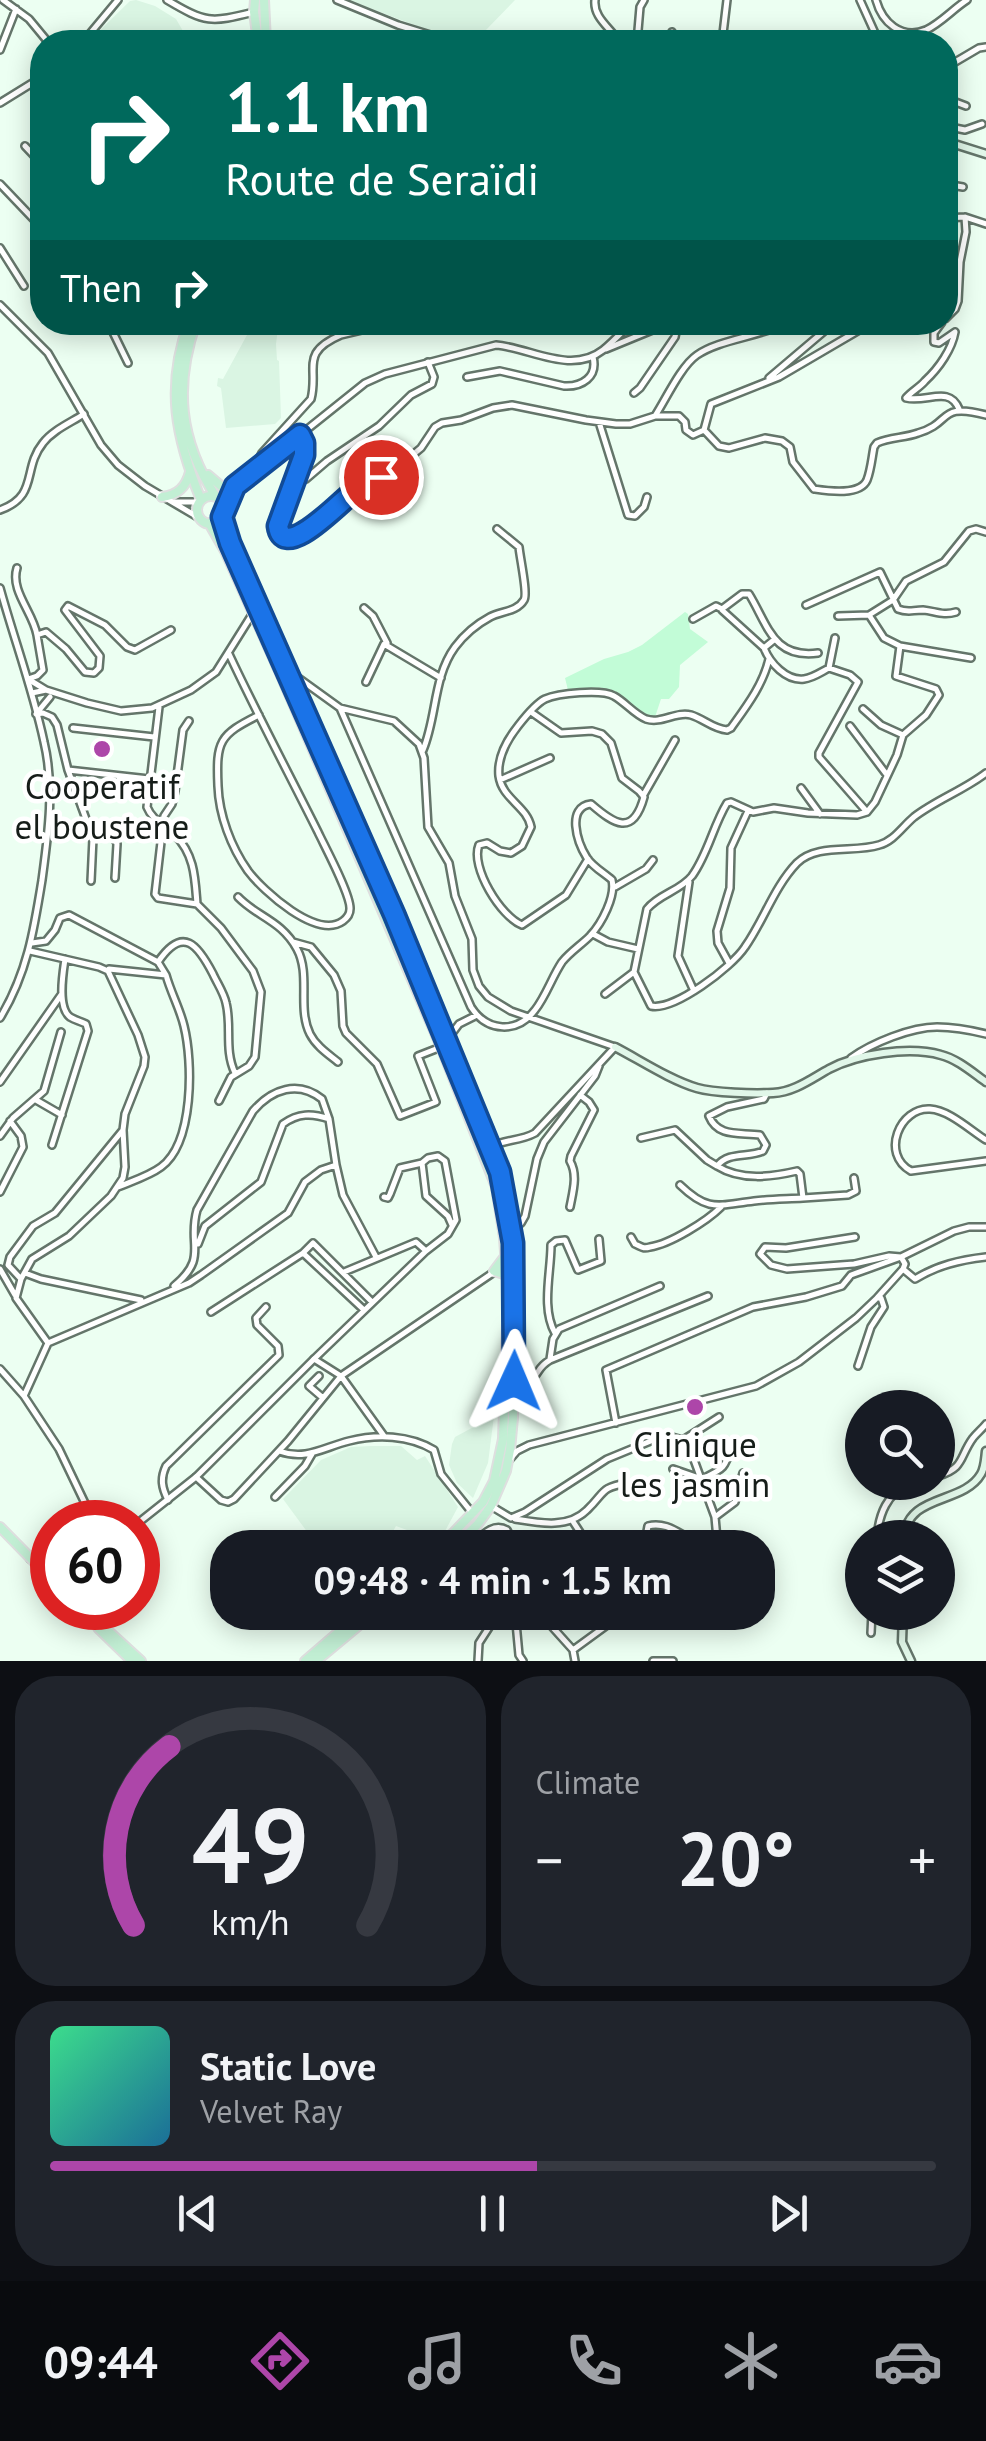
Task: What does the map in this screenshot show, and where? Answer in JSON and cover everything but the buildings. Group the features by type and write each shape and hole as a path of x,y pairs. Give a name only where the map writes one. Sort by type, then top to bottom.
{"main road":[{"path":"255,0 256,30"},
{"path":"264,0 265,30"},
{"path":"958,145 986,154"},
{"path":"183,335 175,387 178,432 200,501 197,511 225,551 283,670 445,1036 486,1150"},
{"path":"192,335 184,364 185,431 197,463 224,506 230,543 441,1047 486,1150 500,1172 509,1268 511,1440 483,1502 457,1530"},
{"path":"197,463 221,486 235,486"},
{"path":"162,497 180,490 190,472"},
{"path":"200,501 208,496 218,498"},
{"path":"205,521 216,522 223,515"},
{"path":"615,1047 697,1088 767,1093 788,1090 848,1061 875,1054 925,1052 953,1060 986,1082"},
{"path":"507,1230 509,1268"},
{"path":"494,1271 506,1255"},
{"path":"494,1271 509,1268"},
{"path":"472,1530 491,1506 503,1462 510,1380"},
{"path":"909,1520 930,1502 960,1491 978,1479 986,1451"},
{"path":"0,1526 30,1559"},
{"path":"102,1630 132,1661"},
{"path":"105,1630 141,1661"},
{"path":"304,1661 346,1630"},
{"path":"316,1661 349,1630"},
{"path":"902,1630 902,1642 910,1661"}],"street":[{"path":"5,0 38,30"},
{"path":"92,30 118,0"},
{"path":"167,0 208,20 254,12"},
{"path":"337,0 416,30"},
{"path":"595,0 594,8 610,30"},
{"path":"638,30 644,0"},
{"path":"723,30 727,0"},
{"path":"860,0 874,30"},
{"path":"876,0 885,21 901,30"},
{"path":"923,30 967,0"},
{"path":"0,50 2,36 16,9"},
{"path":"958,60 986,47"},
{"path":"0,102 30,84"},
{"path":"958,103 966,106"},
{"path":"958,129 982,124"},
{"path":"25,146 30,151"},
{"path":"0,184 30,215"},
{"path":"958,186 964,187"},
{"path":"958,217 986,224"},
{"path":"958,301 965,217"},
{"path":"1,252 24,286"},
{"path":"0,305 30,334"},
{"path":"31,335 48,352 101,445 118,464 162,497 205,521"},
{"path":"114,335 128,363"},
{"path":"261,466 262,453 310,399 311,364 318,351 341,335"},
{"path":"603,350 619,335"},
{"path":"218,498 365,383 386,374 496,344 565,361 584,360 640,335"},
{"path":"634,393 675,335"},
{"path":"655,416 694,356 714,346 757,335"},
{"path":"704,430 711,404 766,381 819,335"},
{"path":"766,381 779,378 851,335"},
{"path":"934,335 934,342 939,344 952,335"},
{"path":"955,335 945,358 906,398 948,396 959,409"},
{"path":"467,376 500,371 575,386 583,384 594,371 592,357"},
{"path":"294,484 432,384 434,378 428,362"},
{"path":"300,435 304,455 278,528 284,538 302,533 354,491 392,472 422,448 442,422 461,420 493,408 512,405 630,424 655,416 679,416 691,435 704,430"},
{"path":"704,430 719,446 729,448 765,438 782,441 790,446 794,462 814,490 851,490 866,483 877,443 931,429 943,416 959,409 984,413"},
{"path":"1,510 18,502 24,494 34,459 44,441 84,414"},
{"path":"599,422 628,515 640,512 647,497"},
{"path":"223,515 235,486"},
{"path":"172,502 200,501"},
{"path":"422,751 443,668 456,646 475,627 519,606 525,599 519,547 497,529"},
{"path":"838,616 869,615 893,600 906,580 944,562 973,529 986,532"},
{"path":"17,568 14,581 34,622 43,668 39,675 28,679"},
{"path":"806,605 878,572 898,609 945,615 956,612"},
{"path":"0,588 45,744 50,800 32,943 0,1018"},
{"path":"722,609 742,594 749,594 775,639 789,652 818,653"},
{"path":"37,635 49,632 85,672 92,674 100,666 100,656 65,610 67,606 105,625 135,650 171,630"},
{"path":"694,620 716,606 764,648 774,666 794,678 801,680 829,668 858,682 818,757 868,812"},
{"path":"364,608 373,616 388,646"},
{"path":"28,679 51,693 120,711 159,705 216,672 253,613"},
{"path":"869,615 884,638 900,646 971,658"},
{"path":"829,668 835,638"},
{"path":"764,648 775,639"},
{"path":"366,682 384,644 441,678"},
{"path":"694,991 678,956 690,879 727,803 758,812 774,808 857,816 868,812 903,735 935,704 939,695 936,689 896,676 900,646"},
{"path":"228,654 259,715 320,836 350,902 346,919 334,926 312,922 266,892 244,863 224,822 218,796 217,754 228,732 259,715"},
{"path":"588,859 560,901 528,923 513,920 485,882 476,850 483,842 512,853 522,846 531,828 530,819 506,794 500,780 502,755 509,738 530,712 549,697 604,692 616,696 648,720 690,715 727,730 750,701 769,660"},
{"path":"283,670 340,708 390,719 416,741 422,751 428,827 447,858 456,896 472,936 476,981 491,999 528,1017 615,1047 536,1133 523,1140 496,1143 486,1150"},
{"path":"32,697 51,693"},
{"path":"36,714 51,693"},
{"path":"159,705 148,779 148,810 176,836 191,860 197,904 238,948 261,992 255,1057 249,1066 235,1073 218,1101"},
{"path":"340,708 476,1015 490,1026 514,1026 536,1009 560,965 592,934 614,888 646,869 652,860"},
{"path":"863,709 881,725 903,735"},
{"path":"530,712 560,733 602,734 611,743 622,778 643,796"},
{"path":"36,714 44,713 57,724 68,770 93,838 91,881"},
{"path":"188,721 183,730 172,804 164,816 156,896 197,904"},
{"path":"850,726 887,775"},
{"path":"73,728 154,738"},
{"path":"614,888 612,880 588,859 580,842 575,822 578,809 592,804 612,822 626,822 640,810 643,796 676,740"},
{"path":"500,780 550,758"},
{"path":"68,770 148,779"},
{"path":"690,879 647,909 634,972 648,1002 655,1008 672,1004 694,991 743,951 766,907 804,857 877,846 890,840 915,816 986,773"},
{"path":"800,788 820,814"},
{"path":"729,963 718,943 717,930 730,888 730,848 748,810"},
{"path":"93,838 103,834 114,836 118,844 115,878"},
{"path":"238,897 271,919 293,942 302,960 308,1031 320,1048 338,1062"},
{"path":"16,1298 32,1259 69,1236 118,1187 168,1161 188,1112 190,1096 181,1015 158,962 69,915 60,918 48,940 32,943"},
{"path":"592,934 638,949"},
{"path":"293,942 311,947 334,975 341,991 346,1033 377,1064 400,1116 436,1102 418,1056 441,1047"},
{"path":"158,962 176,944 189,943 201,952 227,1004 228,1048 235,1073"},
{"path":"30,951 106,969 166,975"},
{"path":"52,1145 88,1031 86,1024 67,1014 62,993 65,959"},
{"path":"106,969 145,1056 129,1100 123,1130 125,1167 118,1187"},
{"path":"605,994 634,972"},
{"path":"0,1082 62,993"},
{"path":"445,1036 476,1015"},
{"path":"848,1061 869,1046 928,1028 986,1034"},
{"path":"0,1136 10,1120 45,1088 61,1032"},
{"path":"507,1230 519,1226 525,1216 544,1142 600,1064"},
{"path":"196,1249 196,1210 253,1110 263,1099 286,1088 309,1090 322,1098 343,1195 376,1257"},
{"path":"717,1166 724,1158 758,1154 766,1145 760,1135 720,1130 709,1116 764,1099 767,1093"},
{"path":"570,1207 575,1169 570,1161 594,1110 580,1095"},
{"path":"36,1100 62,1116"},
{"path":"986,1140 931,1109 914,1113 898,1129 895,1138 898,1161 911,1172 986,1161"},
{"path":"162,1294 191,1269 206,1226 261,1182 283,1124 300,1115 316,1114 329,1120"},
{"path":"0,1192 23,1146 10,1120"},
{"path":"123,1130 60,1208 37,1223 7,1262 22,1276 144,1300"},
{"path":"641,1138 676,1130 707,1160 728,1172 767,1178 797,1171 803,1198"},
{"path":"536,1133 544,1142"},
{"path":"160,1506 453,1228 457,1215 444,1161 438,1156 400,1168 388,1198 384,1197"},
{"path":"422,1164 426,1196 451,1219 453,1228"},
{"path":"24,1396 48,1343 201,1276 288,1213 305,1182 336,1165"},
{"path":"680,1185 697,1199 721,1207 852,1194 856,1188 854,1178"},
{"path":"631,1238 635,1244 648,1248 721,1207"},
{"path":"616,1423 606,1370 753,1306 842,1286 851,1275 901,1257 954,1231 986,1227"},
{"path":"855,1237 786,1248 765,1247 760,1254 771,1265 787,1269 901,1257"},
{"path":"550,1360 555,1333 548,1312 551,1245 565,1240 578,1270 602,1262 599,1239"},
{"path":"342,1273 416,1242 426,1251"},
{"path":"211,1312 313,1243 372,1302"},
{"path":"302,1252 364,1310"},
{"path":"503,1462 528,1445 739,1392 770,1380 799,1362 877,1298 903,1269 901,1257"},
{"path":"903,1269 916,1279 949,1262 986,1257"},
{"path":"0,1269 48,1343"},
{"path":"196,1476 222,1500 234,1499 341,1376 494,1271"},
{"path":"555,1333 572,1322 660,1286"},
{"path":"510,1380 535,1378 550,1360 708,1296"},
{"path":"858,1366 871,1327 884,1307 881,1298 877,1298"},
{"path":"168,1500 162,1486 166,1466 279,1354 278,1346 257,1325 256,1318 266,1307"},
{"path":"314,1359 341,1376 384,1436"},
{"path":"0,1369 24,1396 67,1462 84,1500"},
{"path":"319,1376 309,1386 323,1398"},
{"path":"683,1440 719,1417"},
{"path":"955,1468 986,1424"},
{"path":"282,1434 288,1440"},
{"path":"279,1450 312,1454 349,1441 384,1436 415,1442 434,1450 441,1474 473,1514"},
{"path":"510,1518 606,1458 672,1436 683,1440 690,1449 716,1530"},
{"path":"511,1440 528,1445"},
{"path":"672,1470 702,1479 728,1462 732,1447"},
{"path":"275,1497 306,1466 312,1454"},
{"path":"260,1458 267,1462"},
{"path":"715,1517 735,1502 743,1472"},
{"path":"491,1506 510,1518 555,1523 572,1520 587,1510 606,1487 627,1483"},
{"path":"572,1520 578,1530"},
{"path":"646,1530 656,1524 677,1530"},
{"path":"478,1661 479,1644 488,1630"},
{"path":"516,1630 522,1661"},
{"path":"555,1630 573,1650 575,1661"},
{"path":"573,1650 600,1630"},
{"path":"653,1661 672,1661"}],"shaded area":[{"path":"348,0 515,0 486,30 428,30"},
{"path":"130,1 155,6 176,19 182,30 100,30"},
{"path":"247,335 277,335 281,418 275,424 226,428 221,388 217,386 218,378 223,379"},
{"path":"494,1416 488,1463 473,1498 457,1483 449,1465 452,1444 455,1437"},
{"path":"401,1446 417,1460 425,1456 458,1507 446,1530 407,1530 396,1526 394,1530 306,1530 283,1499 321,1460 351,1447"}],"green space":[{"path":"685,612 690,629 708,642 680,665 679,687 669,699 661,699 655,717 611,690 568,690 565,678 642,645"}],"place":[{"name":"Cooperatif el boustene","path":"102,749"},
{"name":"Clinique les jasmin","path":"695,1407"}],"route":[{"path":"381,477 354,491 302,533 282,538 278,526 304,455 300,435 235,486 222,517 394,914 500,1172 513,1243 514,1381"}]}
